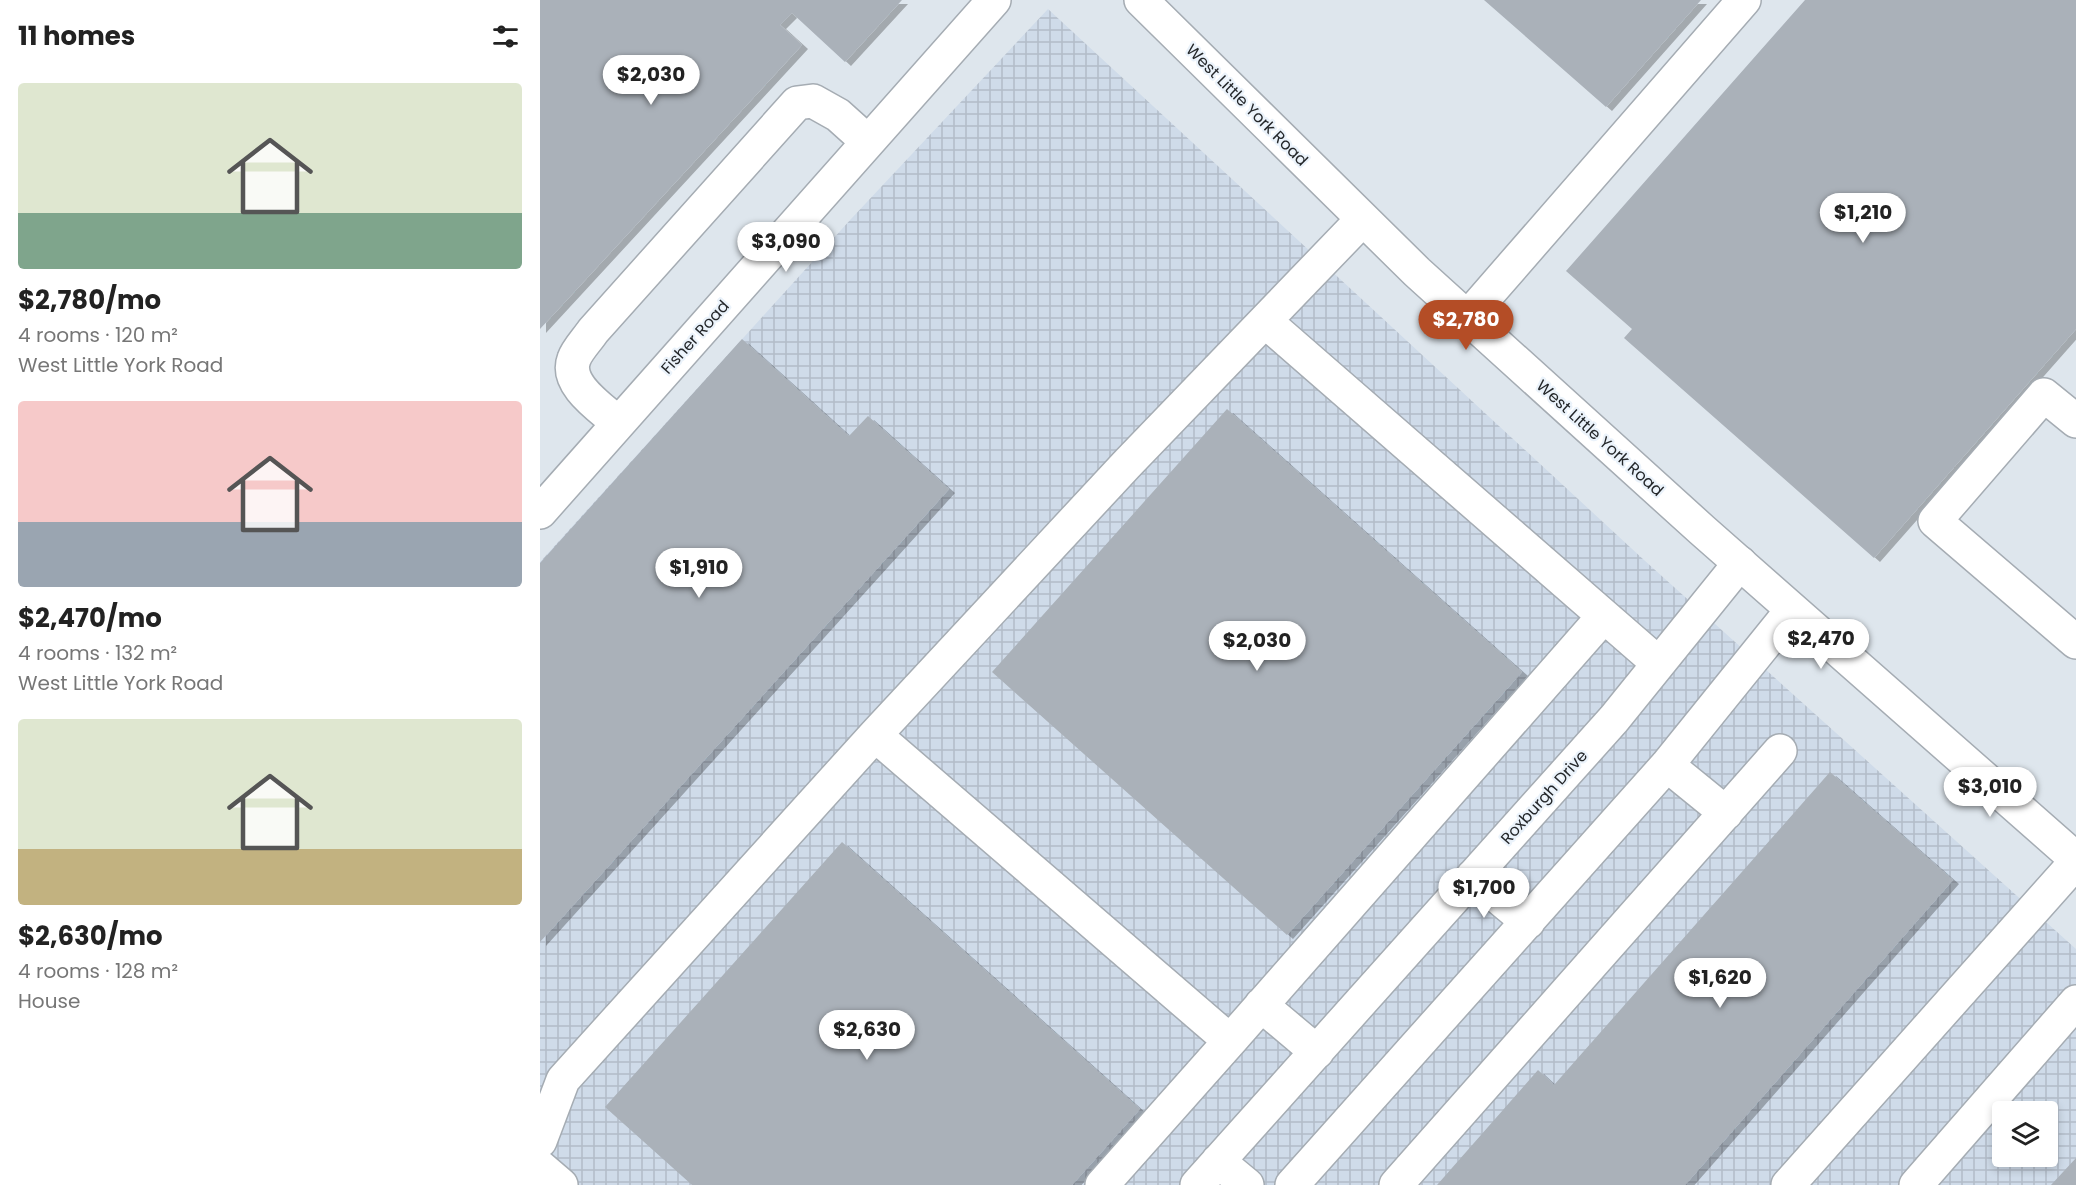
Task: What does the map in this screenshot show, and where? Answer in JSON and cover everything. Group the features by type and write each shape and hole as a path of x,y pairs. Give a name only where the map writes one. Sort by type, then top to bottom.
{"street":[{"name":"Fisher Road","path":"540,512 994,0"},
{"path":"1467,318 1744,0"},
{"name":"West Little York Road","path":"1148,2 1362,220 1467,318 1792,610 2076,860"},
{"path":"618,423 579,387 572,370 573,360 593,331 797,104 813,101 838,115 868,142"},
{"path":"540,1140 563,1080 875,735 1094,500 1362,220"},
{"path":"1265,321 1658,663"},
{"path":"2076,421 2044,395 1935,521 2076,642"},
{"name":"Roxburgh Drive","path":"1197,1185 1606,728 1740,563"},
{"path":"1292,1185 1667,765 1792,610"},
{"path":"1102,1185 1604,616"},
{"path":"875,735 1230,1041"},
{"path":"1396,1185 1780,751"},
{"path":"1667,765 1726,813"},
{"path":"1788,1185 2076,860"},
{"path":"1473,876 1528,922"},
{"path":"1261,1005 1317,1052"},
{"path":"1916,1185 2070,1022"},
{"path":"1218,1161 1247,1185"},
{"path":"540,1167 561,1185"}],"shaded area":[{"path":"1048,9 1644,560 2076,949 2076,1185 540,1185 540,562 851,219"}],"building":[{"path":"540,0 902,0 845,62 792,13 780,25 802,45 540,329"},
{"path":"1484,0 1701,0 1606,107"},
{"path":"1805,0 2076,0 2076,329 1874,558 1624,338 1632,329 1566,271"},
{"path":"742,339 849,436 868,416 949,489 540,942 540,563"},
{"path":"1227,409 1522,672 1287,935 992,672"},
{"path":"1830,772 1953,880 1685,1185 1437,1185 1538,1070 1554,1085"},
{"path":"842,842 1140,1109 1072,1185 692,1185 605,1107"},
{"path":"2076,1158 2076,1185 2051,1185"}]}
